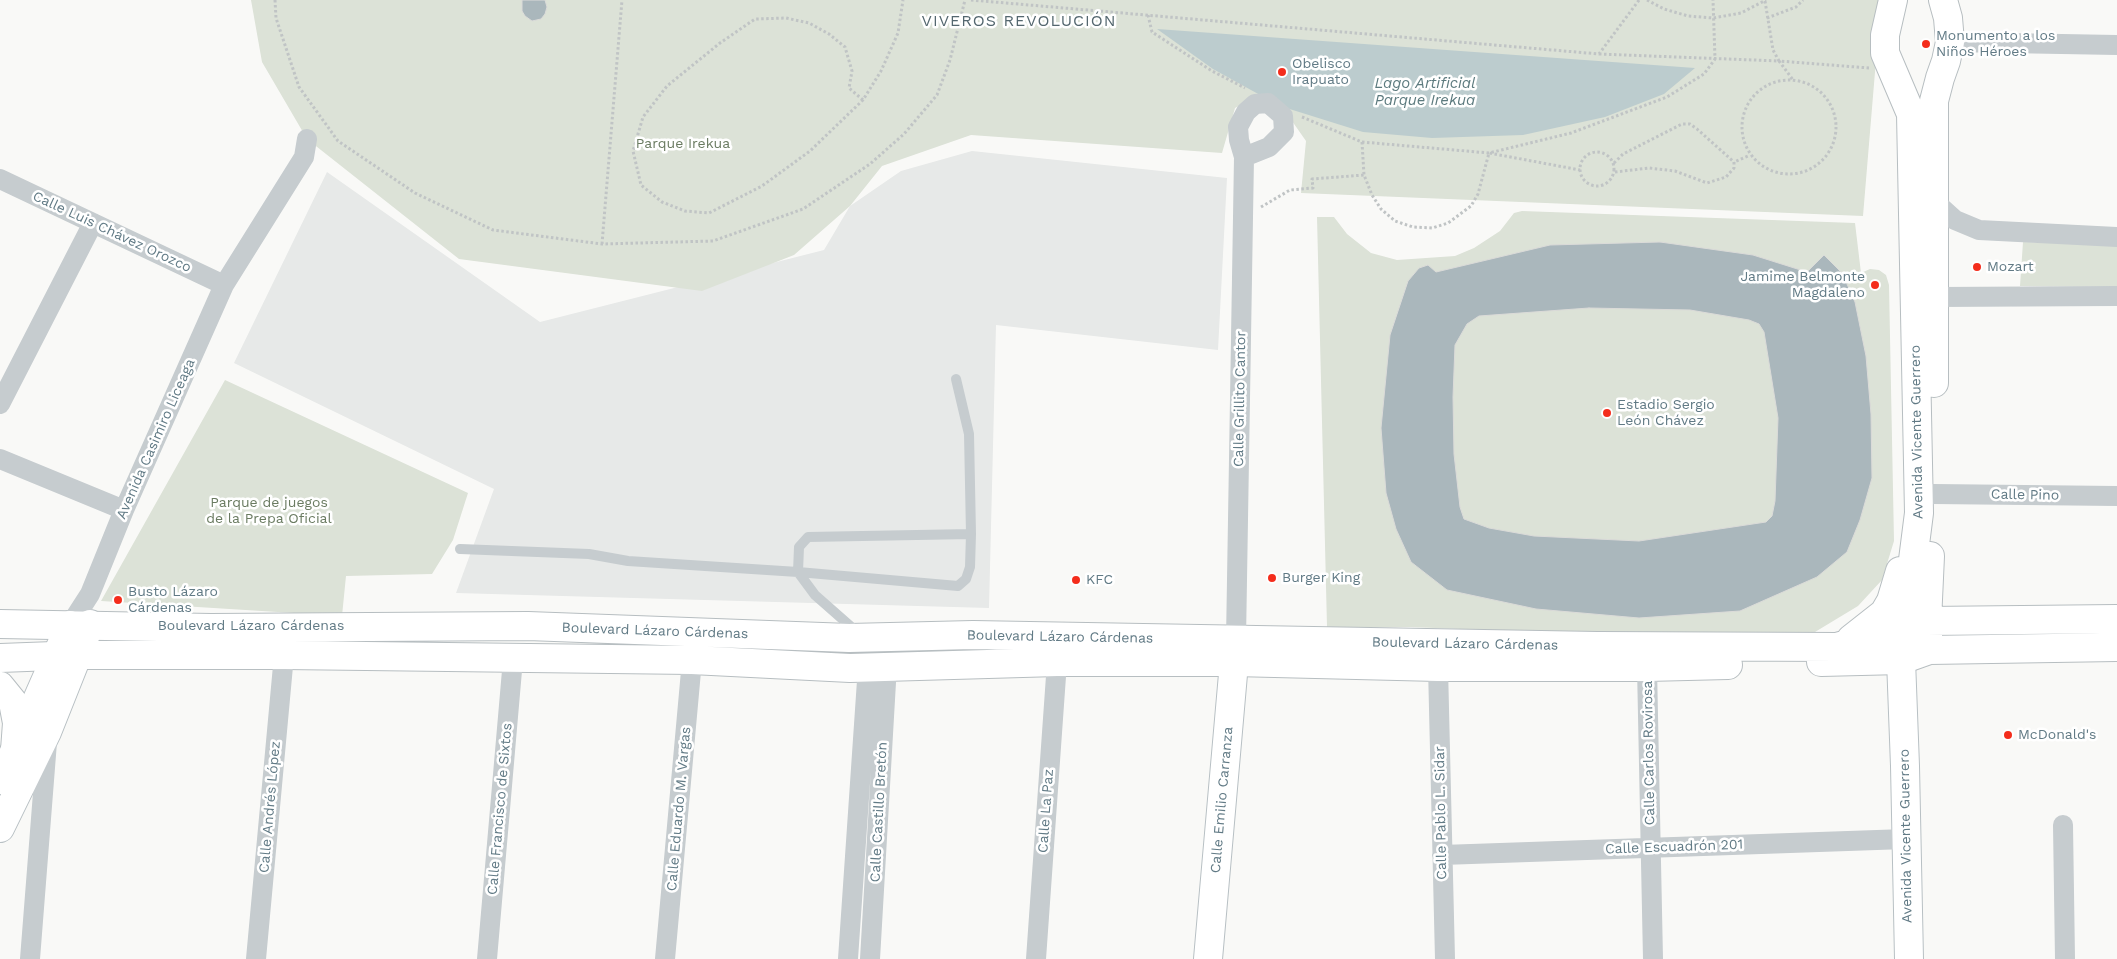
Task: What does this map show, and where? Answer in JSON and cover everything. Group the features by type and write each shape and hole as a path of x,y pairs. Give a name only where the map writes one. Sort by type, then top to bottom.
{"main road":[{"name":"Avenida Vicente Guerrero","path":"1893,0 1885,35 1885,54 1911,114 1926,503"},
{"name":"Avenida Vicente Guerrero","path":"1908,959 1901,660 1916,625 1926,503 1936,297 1934,101 1950,42 1941,1"},
{"path":"1893,71 1925,80 1940,78"},
{"path":"1838,647 1862,632 1884,613 1891,600 1926,503"},
{"name":"Boulevard Lázaro Cárdenas","path":"0,658 69,655 284,655 692,660 850,668 1057,662 1235,651 1606,646 1838,647 1916,625 2117,619"},
{"name":"Boulevard Lázaro Cárdenas","path":"0,624 80,624 211,628 528,626 864,638 973,635 1235,651 1438,667 1647,667 1901,660 1929,650 2117,647"},
{"name":"Avenida Casimiro Liceaga","path":"0,828 47,732 80,624"},
{"name":"Avenida Vicente Guerrero","path":"1916,625 1929,650"},
{"name":"Calle Emilio Carranza","path":"1208,959 1235,651"},
{"name":"Avenida Casimiro Liceaga","path":"0,780 69,655"},
{"path":"0,686 12,702 17,723 15,750"}],"street":[{"path":"1950,42 2117,45"},
{"name":"Avenida Casimiro Liceaga","path":"80,624 124,510 224,285 304,157 307,139"},
{"name":"Calle Grillito Cantor","path":"1235,651 1244,157"},
{"name":"Calle Luis Chávez Orozco","path":"0,179 224,285"},
{"path":"1935,202 1955,220 1979,230 2117,238"},
{"path":"0,404 93,223"},
{"path":"1936,297 2117,296"},
{"path":"0,459 124,510"},
{"name":"Calle Pino","path":"1926,503 2117,496"},
{"name":"Calle Andrés López","path":"256,959 284,655"},
{"name":"Calle Francisco de Sixtos","path":"487,959 512,659"},
{"name":"Calle Eduardo M. Vargas","path":"665,959 692,660"},
{"name":"Calle La Paz","path":"1036,959 1057,662"},
{"name":"Calle Castillo Bretón","path":"848,959 878,666"},
{"name":"Calle Castillo Bretón","path":"870,959 878,666"},
{"name":"Calle Pablo L. Sidar","path":"1438,667 1445,959"},
{"name":"Calle Carlos Rovirosa","path":"1647,667 1653,959"},
{"path":"30,959 47,732"},
{"path":"2064,826 2065,959"},
{"name":"Calle Escuadrón 201","path":"1442,855 1906,839"}],"lane":[{"path":"460,549 589,554 628,560 958,586 966,579 970,567 971,534 969,434 956,379"},
{"path":"864,638 815,595 798,572 799,547 808,537 971,534"}],"path":[{"path":"275,0 276,18 299,87 338,141 415,193 493,230 602,244 713,241 803,209 870,164 904,134 937,95 950,60 965,0"},
{"path":"602,244 622,0"},
{"path":"863,100 849,88 852,70 845,47 828,34 809,23 786,18 756,19 720,43 667,86 643,117 633,151 641,185 662,202 685,211 709,213 762,186 810,151 863,100 881,71 898,33 903,0"},
{"path":"971,0 1599,54 1779,61 1893,71"},
{"path":"1599,54 1639,0"},
{"path":"1647,0 1664,9 1688,16 1713,18 1740,13 1766,0 1773,50 1793,80"},
{"path":"1489,153 1571,133 1667,97 1704,74 1715,59 1713,0"},
{"path":"1768,18 1796,7 1803,0"},
{"path":"1148,15 1152,32 1212,71 1246,89"},
{"path":"1793,80 1807,83 1828,100 1834,112 1836,132 1831,151 1822,162 1811,170 1785,175 1772,172 1760,165 1750,155 1744,143 1741,130 1743,116 1748,104 1756,93 1767,85 1793,80"},
{"path":"1294,114 1362,142 1489,153 1580,170"},
{"path":"1614,162 1623,154 1682,124 1690,124 1697,129 1734,162 1734,168 1726,177 1707,183 1675,171 1649,168 1615,172"},
{"path":"1362,142 1364,174 1372,194 1381,209 1395,221 1413,227 1432,228 1448,224 1471,206 1478,194 1489,153"},
{"path":"1598,151 1608,155 1614,162 1615,172 1610,181 1601,186 1592,185 1584,179 1580,170 1582,160 1589,154 1598,151"},
{"path":"1734,162 1750,155"},
{"path":"1243,210 1258,208 1290,190 1313,188 1312,179 1364,174"}],"shaded area":[{"path":"972,151 1227,178 1218,350 996,325 989,608 456,593 494,489 234,363 327,172 540,322 824,250 850,206 901,171"}],"green space":[{"name":"Parque Irekua","path":"251,0 1881,0 1863,216 1301,193 1306,141 1285,111 1257,96 1235,108 1222,153 971,135 882,166 850,206 794,255 702,291 459,259 307,139 262,62"},
{"name":"Estadio Sergio León Chávez","path":"1522,211 1855,223 1861,273 1870,269 1879,270 1886,275 1889,285 1894,541 1882,580 1858,606 1815,632 1638,636 1410,627 1327,627 1317,217 1334,217 1347,234 1371,253 1397,260 1455,256 1474,248 1500,231 1514,213"},
{"path":"2023,242 2117,244 2117,287 2020,286"},
{"name":"Parque de juegos de la Prepa Oficial","path":"225,380 468,493 453,540 432,574 346,576 342,616 101,601"}],"water":[{"name":"Lago Artificial Parque Irekua","path":"1157,29 1695,68 1664,94 1605,117 1523,135 1432,138 1363,132 1280,106 1213,69"}],"building":[{"path":"522,0 545,0 547,7 545,14 541,19 532,21 522,11"},
{"path":"1660,242 1753,255 1807,272 1824,255 1842,273 1855,302 1866,356 1871,414 1872,478 1860,520 1847,552 1817,577 1740,611 1639,618 1536,609 1447,590 1411,562 1396,529 1386,493 1381,428 1390,335 1408,281 1419,268 1428,265 1436,272 1550,245","holes":["1589,308 1690,310 1749,320 1759,324 1764,332 1778,418 1775,501 1772,516 1766,522 1639,541 1534,536 1489,528 1464,519 1460,507 1454,454 1453,397 1455,345 1467,324 1479,316"]}],"place":[{"name":"Monumento a los Niños Héroes","path":"1926,44"},
{"name":"Obelisco Irapuato","path":"1282,72"},
{"name":"Mozart","path":"1977,267"},
{"name":"Jamime Belmonte Magdaleno","path":"1875,285"},
{"name":"Estadio Sergio León Chávez","path":"1607,413"},
{"name":"Burger King","path":"1272,578"},
{"name":"KFC","path":"1076,580"},
{"name":"Busto Lázaro Cárdenas","path":"118,600"},
{"name":"McDonald's","path":"2008,735"}],"district":[{"name":"VIVEROS REVOLUCIÓN","path":"1019,21"}]}
